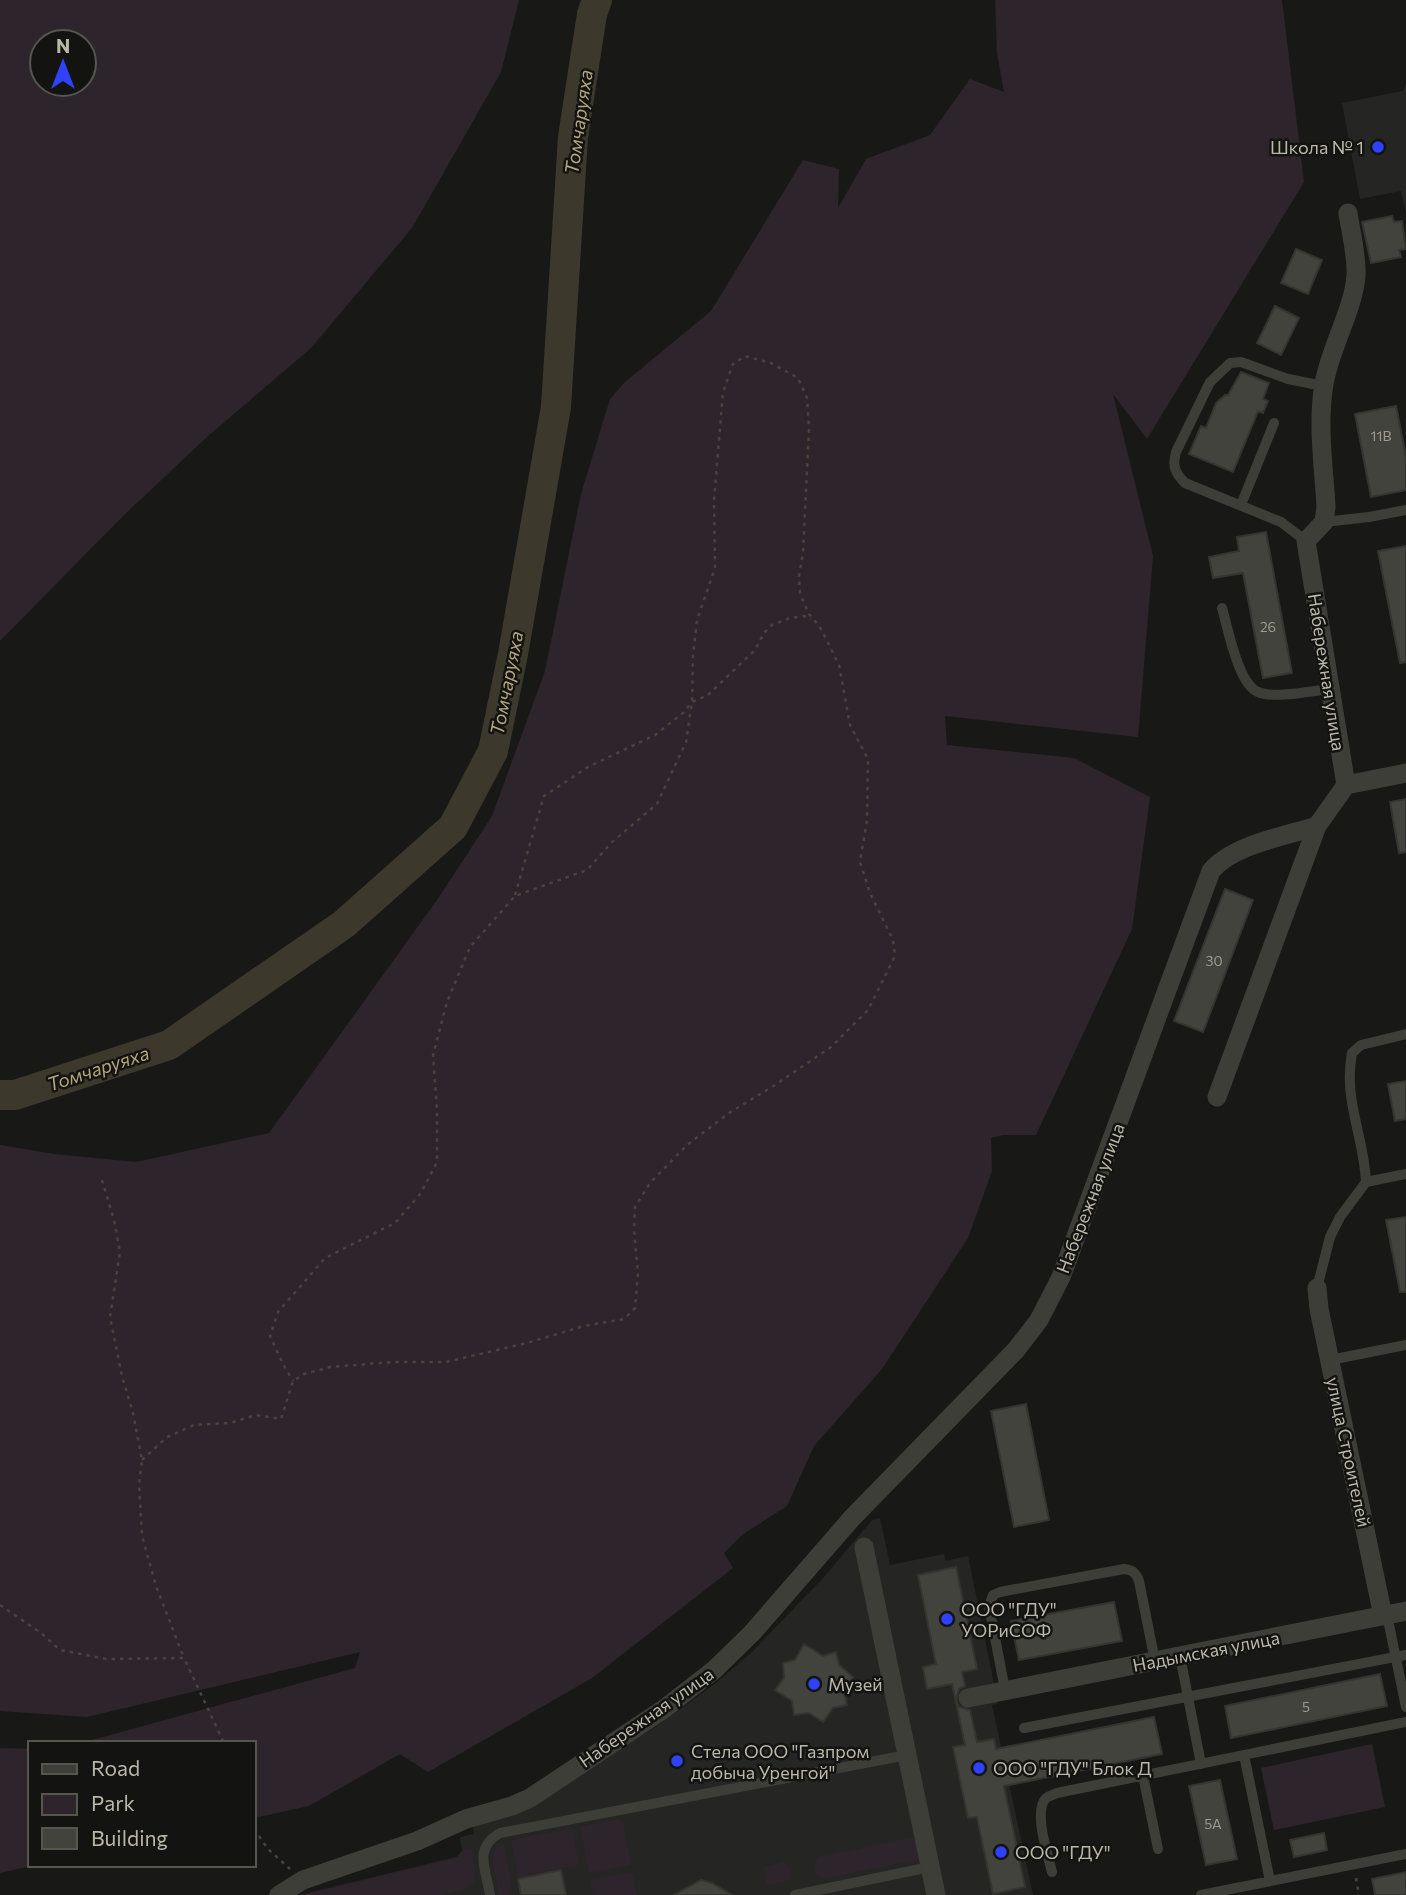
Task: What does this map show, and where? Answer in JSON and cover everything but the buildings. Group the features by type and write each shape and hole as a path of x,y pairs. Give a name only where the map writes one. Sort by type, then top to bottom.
{"street":[{"path":"1306,541 1324,522 1326,507 1321,411 1323,386 1331,352 1352,296 1356,277 1348,213"},
{"name":"Набережная улица","path":"1306,541 1346,785"},
{"path":"1217,1097 1317,826 1346,785 1406,773"},
{"name":"Набережная улица","path":"279,1895 303,1880 530,1798 664,1709 714,1670 752,1633 852,1518 1016,1350 1039,1320 1060,1277 1211,871 1233,853 1317,826"},
{"name":"улица Строителей","path":"1317,1288 1318,1308 1392,1614"},
{"path":"863,1547 936,1895"},
{"name":"Надымская улица","path":"968,1698 1392,1614"}],"lane":[{"path":"1306,541 1281,522 1185,483 1176,474 1173,463 1210,382 1230,363 1241,362 1288,379 1323,386"},
{"path":"1241,505 1274,423"},
{"path":"1324,522 1406,510"},
{"path":"1222,608 1242,676 1250,687 1273,695 1330,689"},
{"path":"1317,1288 1330,1237 1340,1217 1366,1182 1363,1149 1350,1097 1352,1053 1361,1045 1406,1034"},
{"path":"1366,1182 1406,1174"},
{"path":"1330,1360 1406,1345"},
{"path":"1005,1690 989,1606 993,1595 1000,1592 1124,1569 1132,1570 1139,1581 1155,1661"},
{"path":"1392,1614 1401,1656 1406,1707"},
{"path":"1180,1656 1201,1764"},
{"path":"1024,1728 1401,1656"},
{"path":"1052,1872 1040,1816 1041,1806 1046,1798 1057,1793 1406,1722"},
{"path":"490,1895 484,1846 500,1833 907,1755"},
{"path":"1244,1755 1270,1881"},
{"path":"1143,1776 1158,1849"},
{"path":"1200,1895 1406,1854"},
{"path":"795,1895 930,1867"}],"path":[{"path":"142,1460 167,1437 194,1425 230,1423 256,1415 281,1419 293,1381 304,1374 330,1367 393,1362 446,1362 584,1326 624,1319 635,1308 638,1273 635,1207 650,1183 687,1145 729,1112 831,1047 868,1010 895,956 893,940 870,893 860,862 867,820 868,759 850,725 839,665 800,594 809,429 807,398 799,378 771,363 745,356 733,364 723,392 714,500 715,568 697,620 692,702 686,742 657,804 611,843 587,870 514,896"},
{"path":"293,1381 270,1336 278,1312 325,1258 395,1223 421,1193 437,1162 433,1055 447,1002 470,947 514,896 544,796 588,767 655,734 683,713 692,702 708,695 755,650 764,633 772,625 804,616 814,621"},
{"path":"102,1180 120,1252 110,1317 142,1460 139,1484 142,1536 156,1586 184,1658 223,1741"},
{"path":"0,1605 32,1626 60,1650 107,1660 184,1658"},
{"path":"256,1832 268,1849 303,1880"},
{"path":"1353,1864 1359,1895"}],"shaded area":[{"name":"Школа № 1","path":"1406,83 1406,213 1401,191 1360,199 1342,103 1403,91"},
{"path":"880,1518 890,1565 944,1554 945,1561 968,1556 998,1703 992,1705 1033,1895 299,1895 456,1857 462,1851 460,1837 474,1834 472,1821 531,1804 657,1726 716,1683 751,1653 824,1577 872,1520"}],"green space":[{"path":"0,0 519,0 501,72 412,228 311,348 207,437 124,515 0,641"},
{"path":"995,0 1282,0 1304,182 1147,439 1113,394 1153,556 1138,737 945,716 947,745 1074,758 1150,797 1132,929 1036,1135 1003,1135 991,1138 992,1171 968,1238 882,1369 814,1446 787,1506 742,1535 724,1553 733,1568 592,1678 428,1772 400,1754 309,1806 256,1818 256,1741 88,1741 355,1668 360,1652 87,1717 0,1711 0,1145 54,1154 136,1162 269,1133 437,900 492,816 545,671 581,494 610,399 625,382 711,311 803,160 839,169 838,208 866,159 930,135 970,79 1004,92 997,53"},
{"path":"1372,1744 1385,1807 1274,1830 1261,1768"},
{"path":"0,1748 28,1749 28,1867 0,1873"},
{"path":"617,1819 623,1822 631,1865 589,1873 580,1827"},
{"path":"572,1828 579,1865 518,1877 511,1840"},
{"path":"915,1837 920,1858 917,1860 826,1878 814,1870 814,1863 819,1857"},
{"path":"504,1842 511,1895 499,1895 492,1858 496,1847"},
{"path":"472,1848 475,1881 466,1889 442,1895 303,1895 456,1858 463,1850"},
{"path":"783,1862 789,1867 791,1880 766,1885 764,1867"},
{"path":"632,1872 637,1895 593,1895 590,1880"}],"waterway":[{"name":"Томчаруяха","path":"0,1095 15,1095 169,1045 344,924 453,827 493,751 513,654 556,407 573,137 592,14 597,0"}],"place":[{"name":"Школа № 1","path":"1378,147"},
{"name":"ООО \"ГДУ\" УОРиСОФ","path":"947,1619"},
{"name":"Музей","path":"814,1684"},
{"name":"Стела ООО \"Газпром добыча Уренгой\"","path":"677,1761"},
{"name":"ООО \"ГДУ\" Блок Д","path":"979,1768"},
{"name":"ООО \"ГДУ\"","path":"1001,1852"}]}
